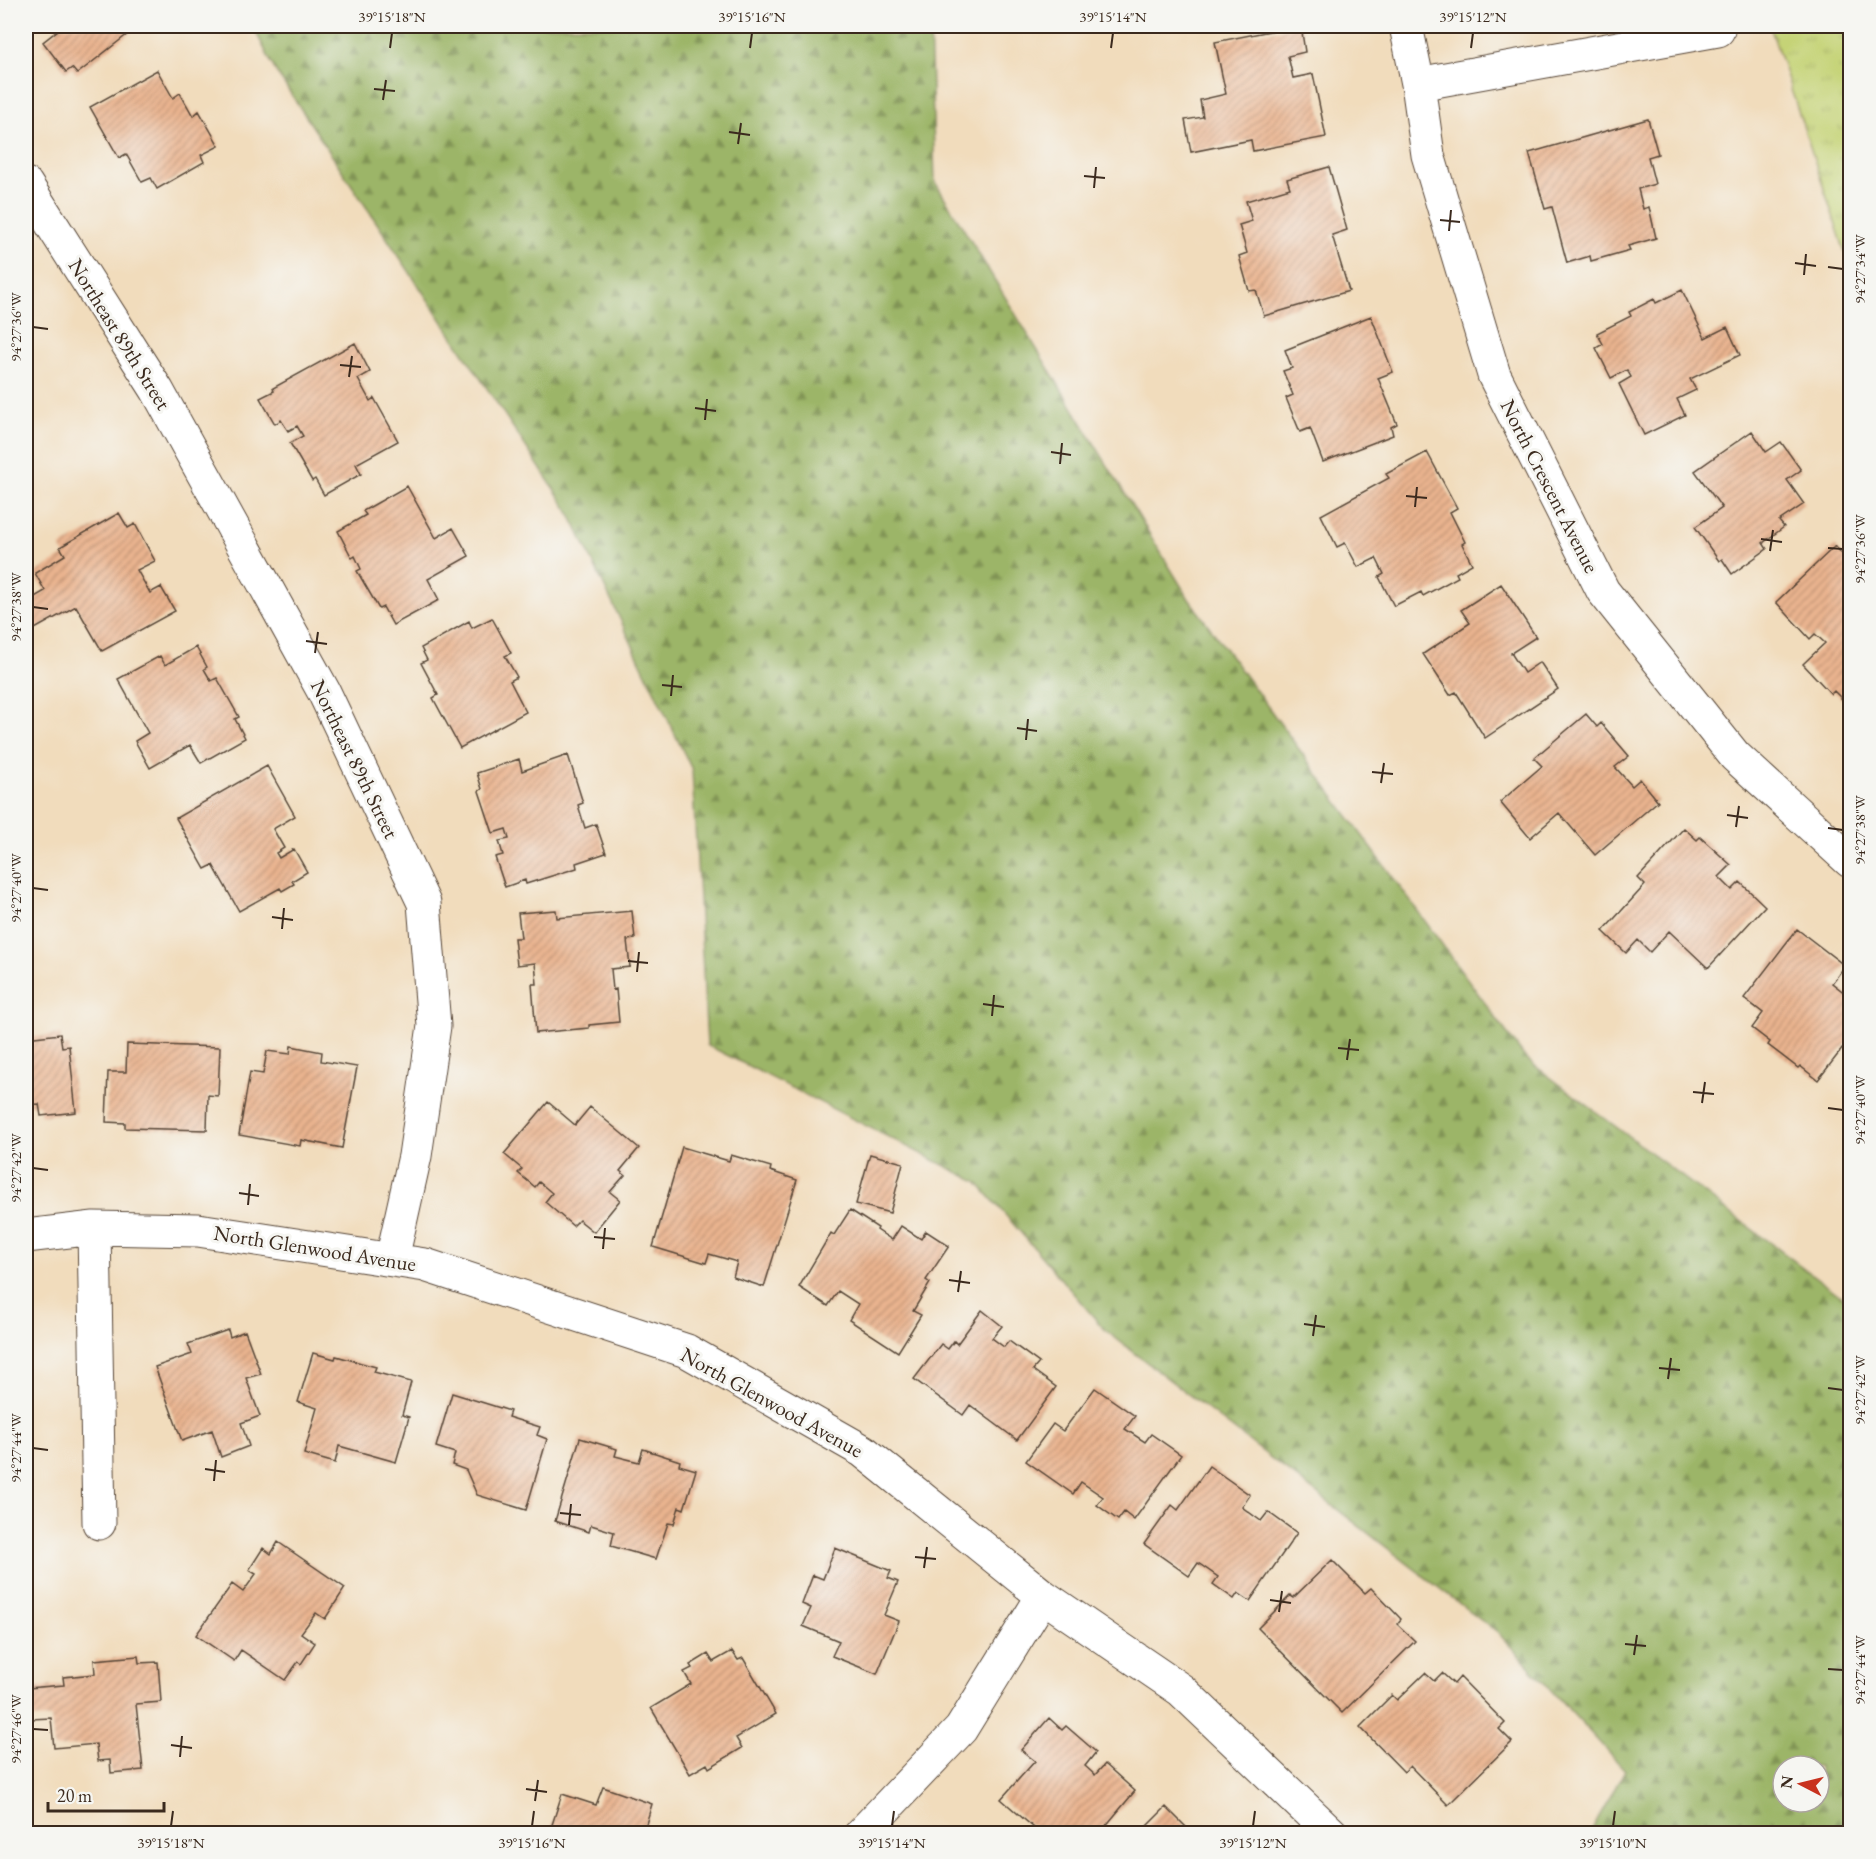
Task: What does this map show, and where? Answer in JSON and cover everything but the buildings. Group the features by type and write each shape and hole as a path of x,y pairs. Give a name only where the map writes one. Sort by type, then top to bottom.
{"street":[{"name":"North Crescent Avenue","path":"1406,26 1418,84 1428,155 1494,375 1603,591 1735,756 1851,861"},
{"path":"1418,84 1718,30"},
{"name":"Northeast 89th Street","path":"26,184 163,401 324,692 424,903 434,1026 415,1156 392,1259"},
{"path":"94,1228 99,1523"},
{"name":"North Glenwood Avenue","path":"26,1236 94,1228 198,1230 392,1259 425,1265 687,1351 863,1451 1043,1596 1181,1690 1332,1833"},
{"path":"861,1833 961,1729 1043,1596"}],"green space":[{"path":"253,26 930,26 935,182 1189,599 1526,1059 1850,1303 1850,1833 1590,1833 1625,1770 1500,1635 1105,1330 977,1182 707,1045 692,770 568,510 275,70"},
{"path":"1770,26 1850,26 1850,267"}]}
